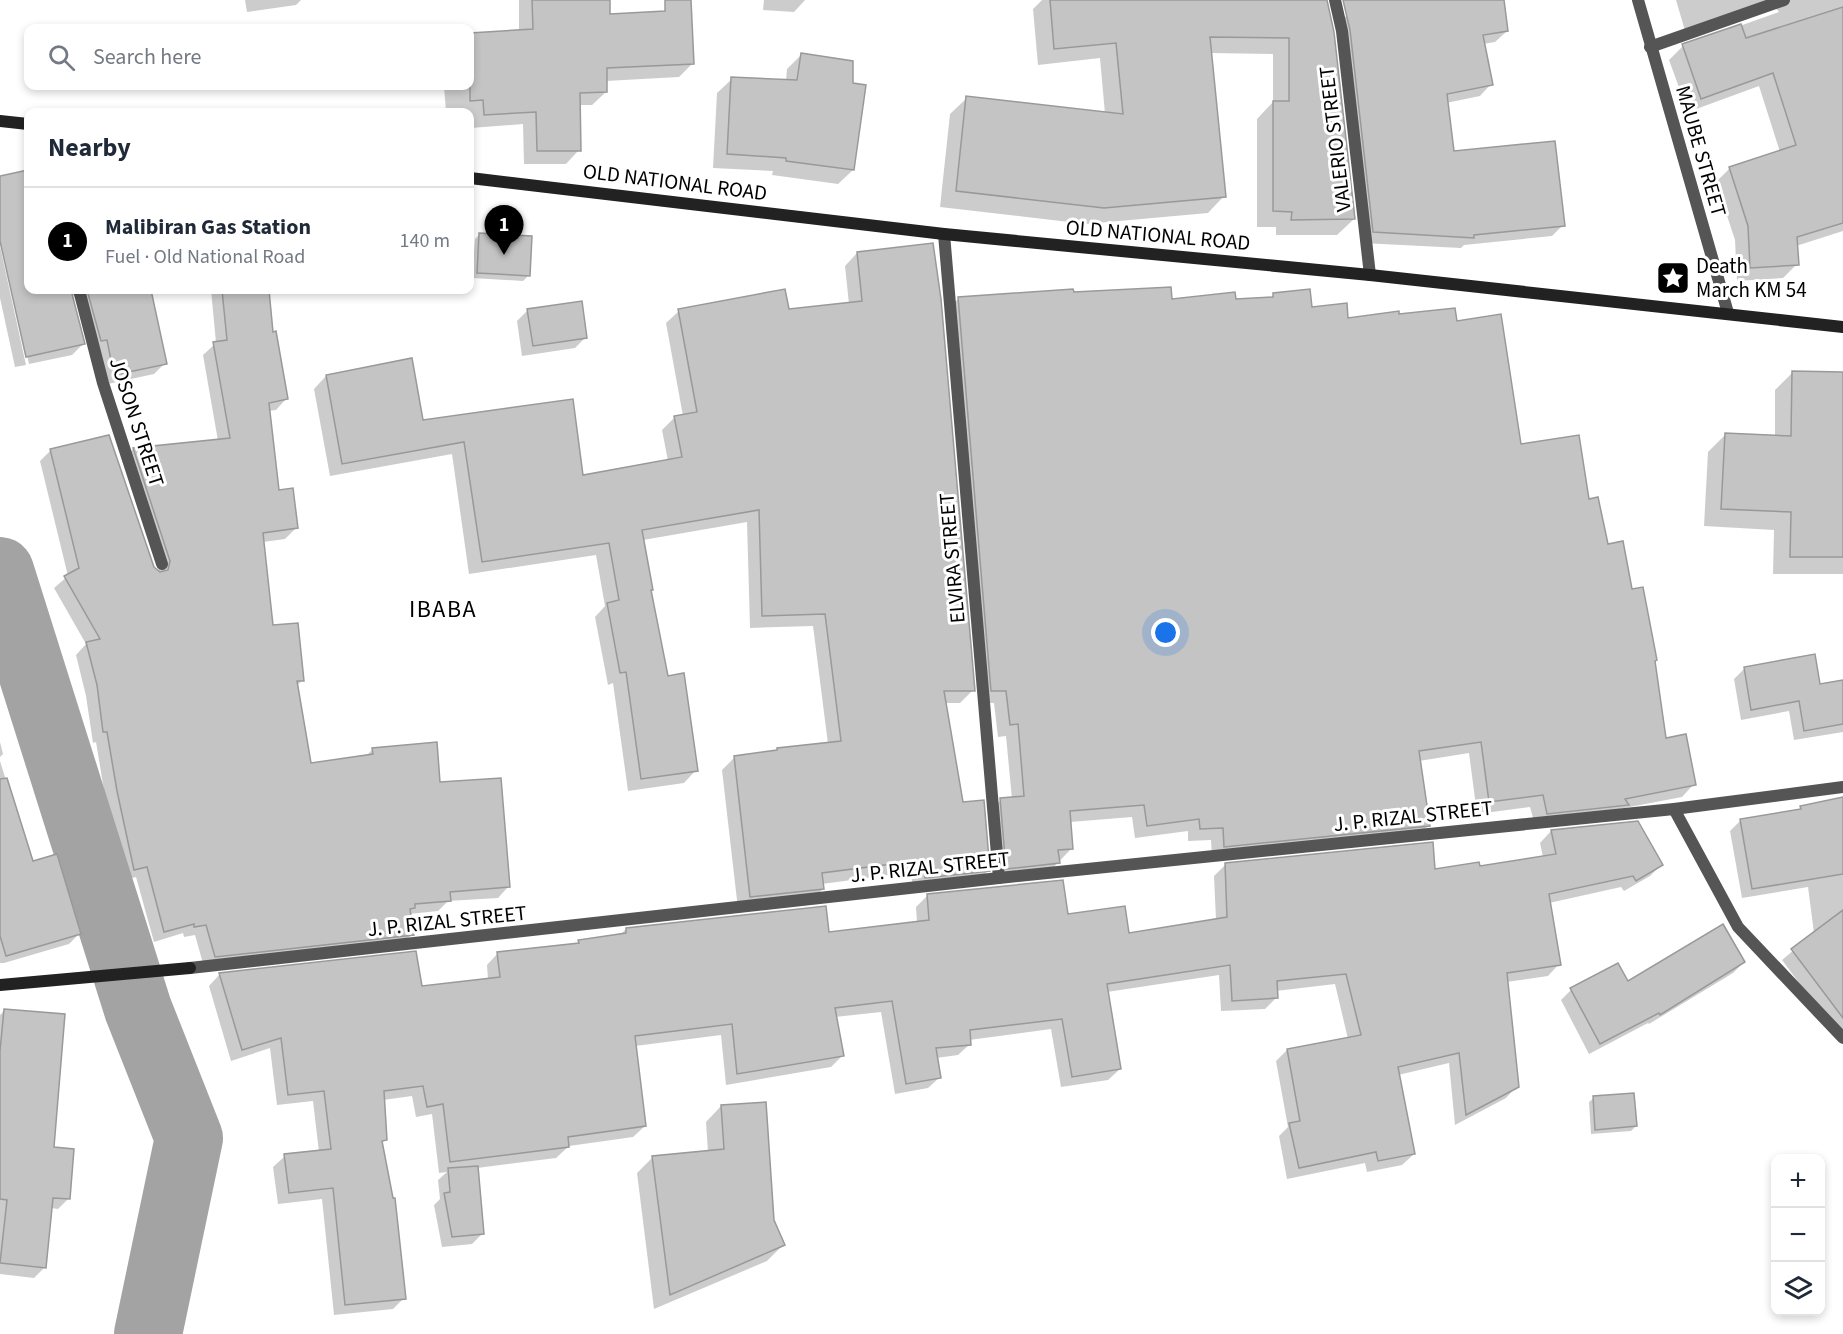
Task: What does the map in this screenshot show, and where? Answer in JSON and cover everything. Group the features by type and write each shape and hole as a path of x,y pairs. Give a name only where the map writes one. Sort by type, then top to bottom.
{"main road":[{"path":"0,121 24,124"},
{"name":"OLD NATIONAL ROAD","path":"474,178 944,234 1370,274 1843,327"},
{"path":"0,985 190,968"}],"street":[{"name":"VALERIO STREET","path":"1335,0 1342,31 1370,274"},
{"name":"MAUBE STREET","path":"1638,0 1728,313"},
{"path":"1650,47 1784,0"},
{"name":"ELVIRA STREET","path":"944,234 999,878"},
{"name":"JOSON STREET","path":"80,294 103,383 162,564"},
{"name":"J. P. RIZAL STREET","path":"190,968 999,878 1674,809 1843,787"},
{"path":"1674,809 1738,927 1843,1038"}],"building":[{"path":"532,0 610,0 610,14 665,11 665,0 691,0 694,64 607,68 607,92 580,93 581,151 537,151 536,112 484,115 483,100 470,101 470,90 474,90 474,33 533,29"},
{"path":"1050,0 1327,0 1334,32 1355,219 1291,220 1292,212 1273,211 1273,101 1289,101 1289,38 1210,37 1226,197 1104,208 956,191 966,96 1123,114 1116,43 1054,49"},
{"path":"1343,0 1504,0 1508,31 1483,35 1493,85 1447,94 1454,151 1555,141 1565,226 1474,235 1474,238 1373,232 1350,30"},
{"path":"1843,7 1843,223 1797,237 1799,265 1750,268 1748,226 1729,167 1796,145 1773,73 1701,99 1682,44 1741,24 1746,38"},
{"path":"801,53 853,61 853,83 866,85 854,170 786,161 786,158 727,154 731,77 797,80"},
{"path":"24,171 24,294 72,294 85,344 26,357 0,241 0,176"},
{"path":"479,233 532,236 530,276 477,273"},
{"path":"933,243 941,299 975,691 944,691 963,802 984,800 990,871 925,878 923,860 822,873 824,889 750,897 734,756 777,750 777,748 841,741 825,614 762,616 759,510 642,530 668,676 684,673 698,771 641,779 626,672 620,673 607,603 619,600 609,543 482,562 464,442 342,464 326,375 412,358 423,420 573,399 583,475 682,457 674,416 697,412 678,309 785,289 789,309 862,301 857,252"},
{"path":"1171,287 1172,299 1235,292 1236,299 1273,297 1273,293 1310,289 1312,307 1347,303 1348,318 1399,311 1399,314 1455,308 1457,321 1501,314 1521,444 1579,435 1589,499 1598,497 1608,544 1623,541 1632,589 1643,587 1657,660 1655,661 1666,738 1686,734 1696,785 1625,799 1629,805 1547,814 1543,795 1489,802 1481,742 1419,751 1430,826 1224,847 1223,828 1200,829 1199,819 1147,826 1144,805 1070,811 1073,849 1058,850 1060,863 1006,869 1000,798 1024,796 1018,724 1010,725 1006,691 991,691 958,297 1073,289 1074,292"},
{"path":"88,294 152,294 167,364 114,375 107,340 101,341"},
{"path":"222,294 269,294 273,332 276,331 288,399 269,403 279,490 293,488 298,528 263,533 273,625 298,623 304,681 297,681 311,763 373,754 372,748 437,742 440,782 501,778 510,887 450,892 451,901 415,904 415,908 410,909 414,935 215,957 206,925 194,927 194,924 164,932 147,867 134,870 107,732 103,732 97,685 86,642 100,639 64,576 79,568 50,449 109,435 154,567 160,572 168,570 170,561 133,448 230,438 213,342 227,340"},
{"path":"582,301 587,338 533,346 527,309"},
{"path":"1792,371 1843,372 1843,557 1790,557 1791,512 1721,509 1725,433 1791,436"},
{"path":"1815,654 1820,684 1843,680 1843,724 1804,731 1799,701 1751,710 1744,667"},
{"path":"7,778 33,861 57,854 81,934 6,956 0,936 0,779"},
{"path":"1843,797 1843,874 1752,889 1740,819 1801,809 1800,806"},
{"path":"1638,821 1663,865 1636,881 1633,876 1549,894 1561,965 1507,973 1519,1087 1466,1115 1459,1053 1398,1067 1415,1154 1378,1161 1376,1152 1299,1168 1289,1123 1300,1121 1287,1049 1361,1035 1346,974 1277,981 1278,998 1232,1001 1230,965 1107,984 1121,1069 1072,1077 1062,1019 970,1030 971,1045 936,1048 941,1078 906,1084 892,1001 835,1008 844,1056 737,1074 732,1024 635,1036 646,1126 568,1137 569,1147 450,1162 443,1104 427,1107 423,1086 384,1091 387,1140 382,1141 393,1198 395,1198 406,1299 345,1305 333,1188 289,1193 284,1154 331,1149 324,1091 288,1095 281,1038 242,1050 219,973 416,951 422,986 500,977 497,952 579,943 578,940 626,933 626,928 826,906 829,932 929,920 927,894 1063,880 1068,914 1125,906 1129,933 1227,917 1225,863 1433,842 1435,869 1479,862 1480,866 1556,854 1551,830"},
{"path":"1843,910 1843,1018 1791,949"},
{"path":"1723,924 1745,962 1660,1015 1659,1013 1600,1044 1570,988 1618,963 1628,981"},
{"path":"4,1009 65,1014 54,1147 74,1149 70,1199 53,1198 46,1268 0,1263 7,1200 0,1199 0,1051"},
{"path":"1634,1093 1637,1126 1595,1130 1593,1096"},
{"path":"766,1102 774,1220 785,1245 670,1295 652,1156 724,1149 721,1105"},
{"path":"478,1166 484,1234 452,1237 444,1193 450,1192 448,1168"}],"waterway":[{"path":"0,571 138,1009 189,1138 148,1334"}],"place":[{"name":"Malibiran Gas Station","path":"504,255"},
{"name":"Death March KM 54","path":"1673,278"}],"district":[{"name":"IBABA","path":"443,609"}]}
